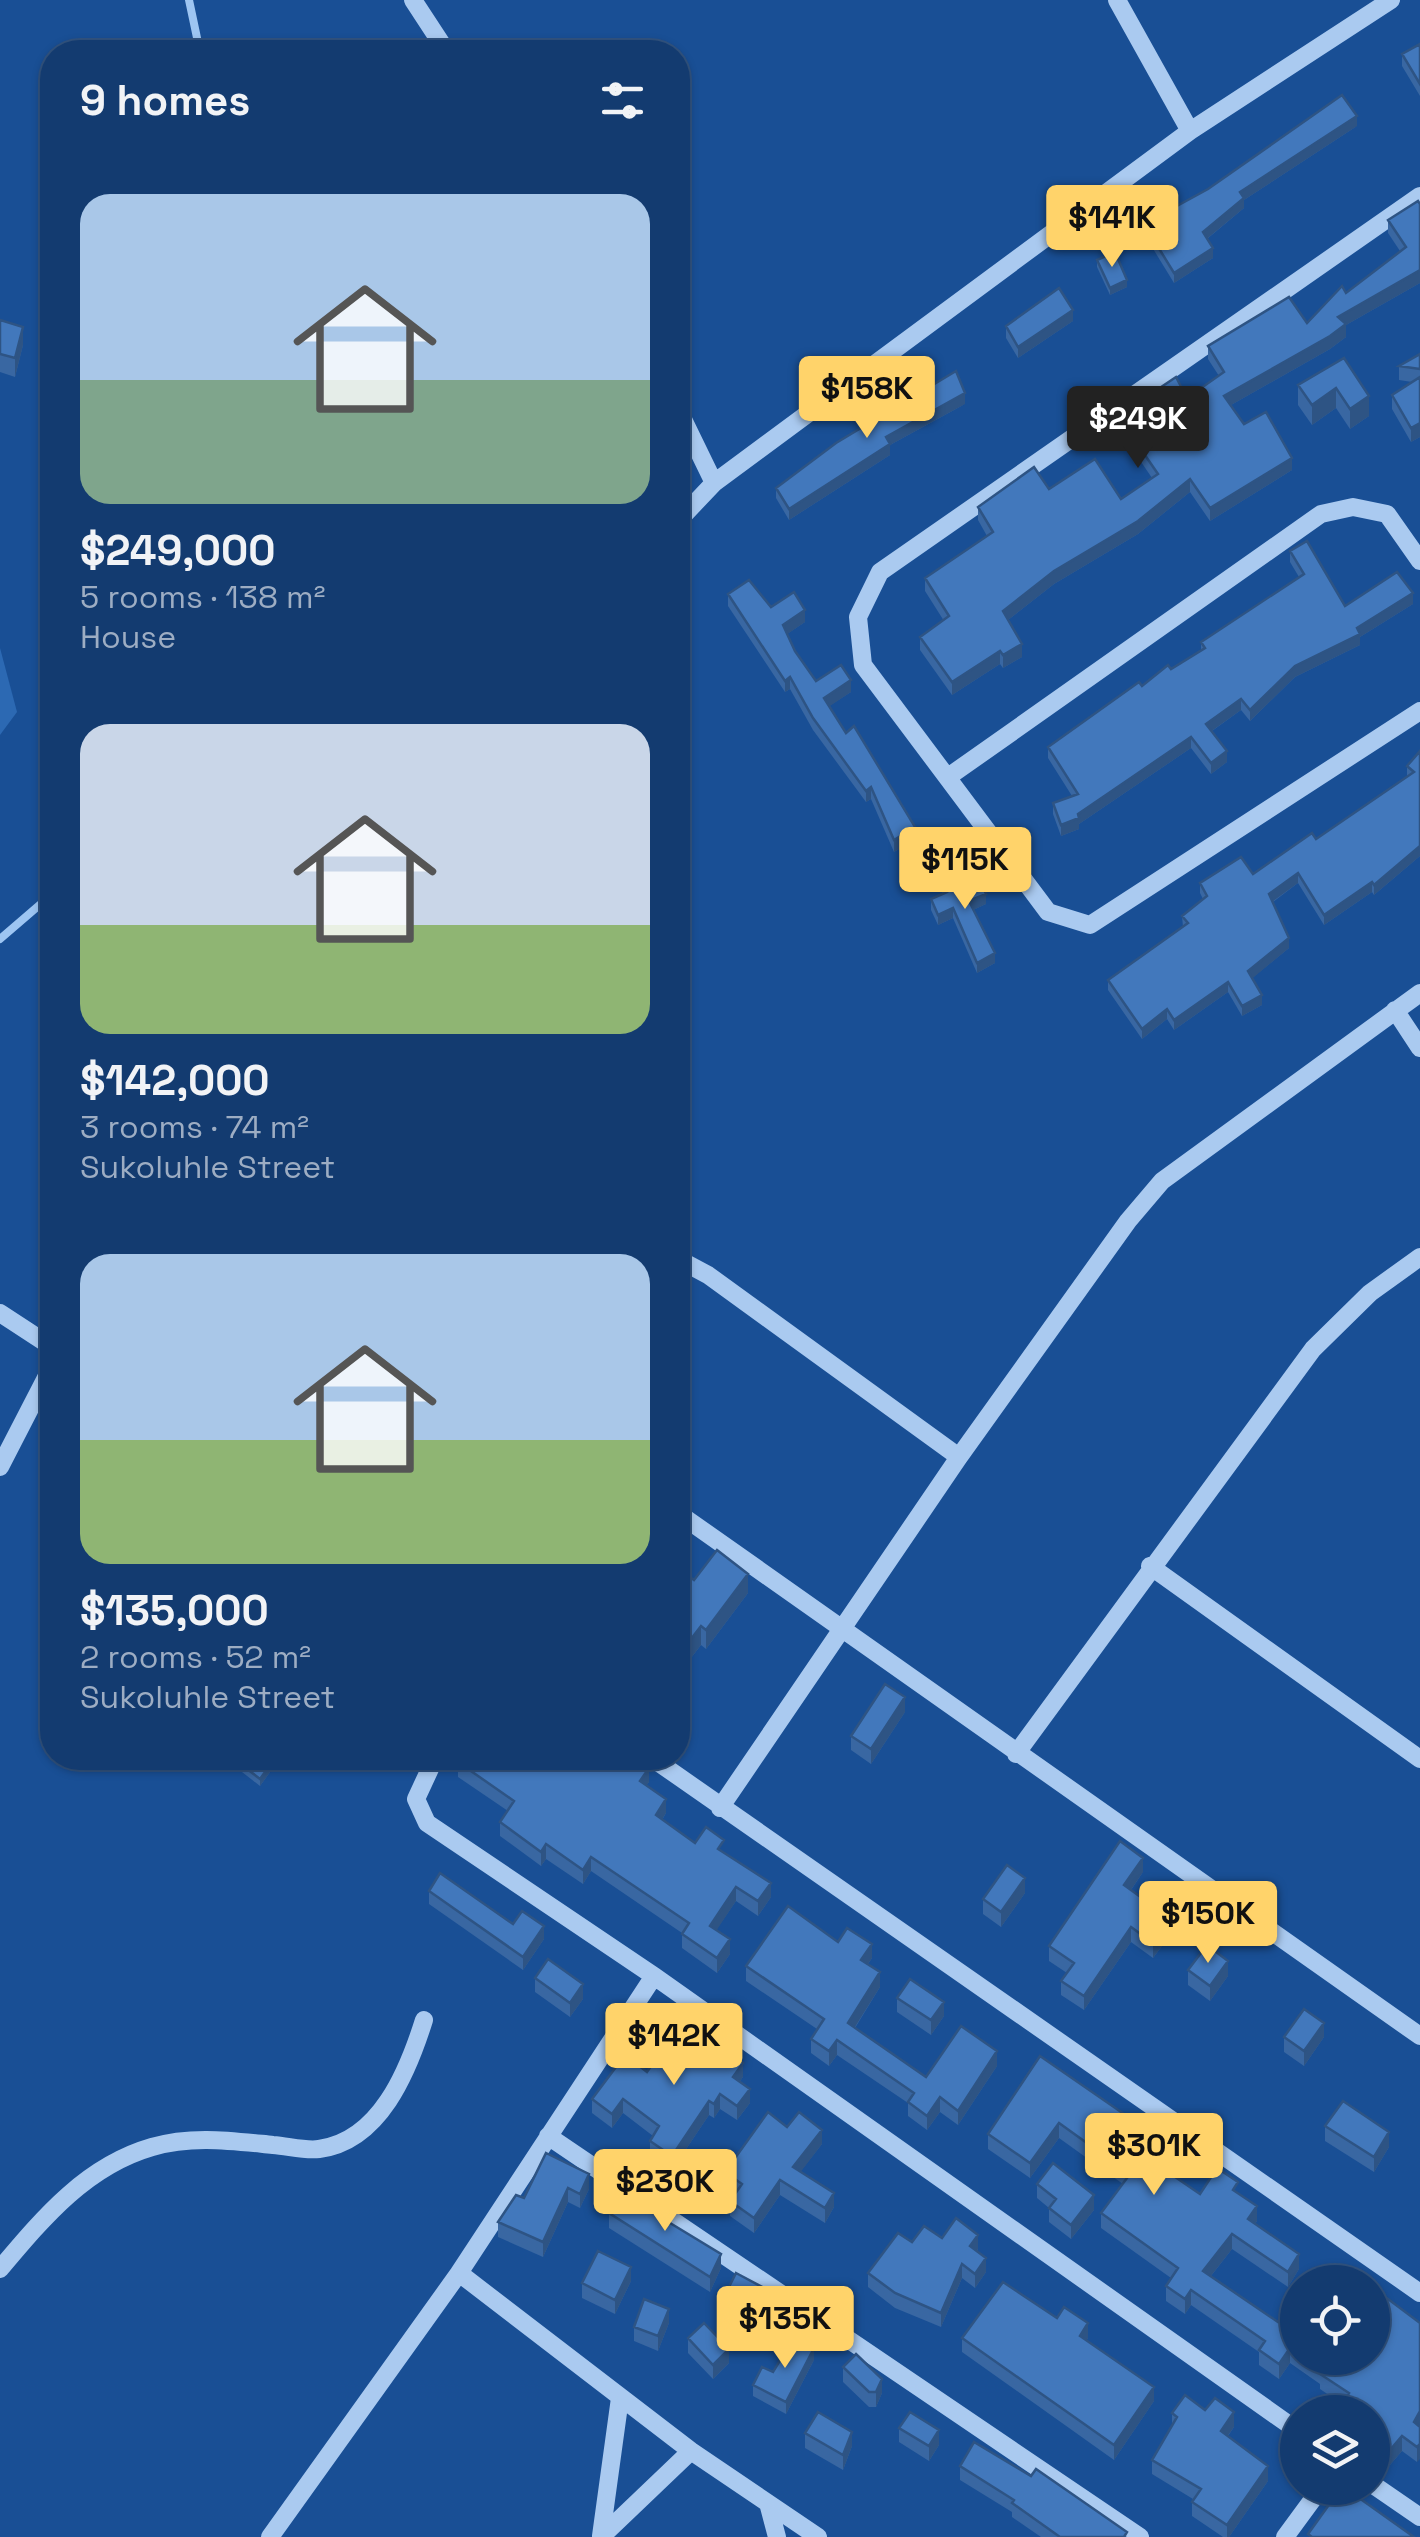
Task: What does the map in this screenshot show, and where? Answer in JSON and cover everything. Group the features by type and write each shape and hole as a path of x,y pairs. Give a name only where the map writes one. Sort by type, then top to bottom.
{"street":[{"path":"413,0 439,40"},
{"path":"1117,0 1190,131"},
{"path":"690,508 714,483 1190,131 1391,0"},
{"path":"1419,198 880,572 858,617 863,665 1048,912 1090,925 1420,710"},
{"path":"690,434 714,483"},
{"path":"948,777 1321,514 1353,506 1386,514 1420,562"},
{"path":"720,1808 838,1628 1128,1220 1162,1181 1420,993"},
{"path":"1395,1010 1420,1048"},
{"path":"1016,1754 1150,1566 1313,1349 1370,1293 1420,1257"},
{"path":"690,1265 958,1457"},
{"path":"0,1313 40,1339"},
{"path":"0,1467 40,1389"},
{"path":"690,1522 1420,2036"},
{"path":"1150,1566 1420,1759"},
{"path":"429,1770 416,1799 427,1823 654,1976 1280,2418"},
{"path":"668,1770 1420,2293"},
{"path":"270,2537 458,2273 654,1976"},
{"path":"0,2269 53,2206 103,2168 153,2147 213,2139 317,2150 345,2141 375,2116 408,2074 424,2020"},
{"path":"548,2136 1140,2537"},
{"path":"458,2273 691,2451 818,2537"},
{"path":"601,2537 620,2398"},
{"path":"601,2537 691,2451"},
{"path":"1390,2496 1420,2517"},
{"path":"768,2503 776,2537"},
{"path":"1285,2537 1309,2505"}],"shaded area":[{"path":"0,648 17,712 0,735"}],"building":[{"path":"1420,44 1420,84 1402,54"},
{"path":"1342,95 1357,116 1240,192 1244,198 1203,232 1213,248 1174,273 1144,224 1208,189"},
{"path":"1418,201 1420,270 1338,317 1346,324 1330,336 1224,396 1244,424 1266,412 1292,458 1210,508 1190,479 1138,521 1054,571 1003,611 1022,644 1003,655 1000,651 952,682 920,637 949,616 925,578 993,532 978,507 1034,467 1049,489 1095,459 1121,499 1158,474 1118,416 1176,377 1187,398 1224,372 1208,346 1289,297 1307,323 1342,286 1346,293 1406,247 1388,220"},
{"path":"1115,252 1127,280 1110,288 1097,260"},
{"path":"1059,288 1073,310 1018,347 1006,326"},
{"path":"0,320 23,327 15,358 0,354"},
{"path":"1420,354 1420,369 1399,366"},
{"path":"1344,358 1369,396 1350,409 1336,388 1312,405 1298,385"},
{"path":"956,371 965,393 886,437 890,444 789,509 776,488 836,443"},
{"path":"1420,377 1420,423 1411,428 1392,395"},
{"path":"1307,541 1345,606 1397,572 1413,593 1357,628 1360,634 1295,666 1250,710 1241,699 1206,724 1227,751 1211,763 1191,737 1078,814 1079,818 1061,825 1053,803 1078,794 1048,747 1139,682 1142,686 1168,665 1171,669 1205,648 1201,642 1304,574 1290,551"},
{"path":"749,580 771,607 794,592 805,610 783,625 816,681 841,665 851,680 824,698 846,733 854,726 932,855 916,865 899,837 894,840 871,787 866,791 813,718 790,677 785,681 728,594"},
{"path":"1420,751 1420,846 1374,885 1372,882 1324,915 1298,873 1269,894 1289,938 1248,971 1262,995 1242,1006 1228,982 1174,1020 1167,1009 1142,1029 1108,980 1188,923 1182,916 1207,896 1200,883 1241,857 1253,874 1312,833 1316,839 1414,772 1407,766"},
{"path":"953,870 961,886 979,878 986,894 969,901 995,953 977,963 953,908 938,915 931,899 947,892 940,876"},
{"path":"717,1550 748,1574 706,1630 701,1626 690,1640 690,1577 694,1580"},
{"path":"885,1684 905,1697 871,1749 851,1736"},
{"path":"248,1770 266,1770 260,1779"},
{"path":"469,1770 648,1770 640,1781 666,1799 656,1815 695,1843 706,1827 724,1840 718,1849 771,1883 758,1901 736,1887 710,1926 730,1939 717,1958 682,1934 689,1923 591,1857 583,1870 546,1844 541,1852 500,1822 514,1801"},
{"path":"1120,1841 1143,1858 1124,1885 1171,1919 1153,1943 1131,1927 1084,1996 1061,1981 1074,1963 1049,1946"},
{"path":"1007,1865 1025,1878 1001,1912 983,1899"},
{"path":"440,1873 513,1924 522,1911 544,1926 523,1957 429,1891"},
{"path":"788,1906 838,1942 847,1928 872,1944 861,1960 880,1972 848,2023 926,2077 961,2026 997,2051 958,2111 940,2097 927,2116 908,2102 914,2093 837,2040 829,2051 811,2039 824,2019 746,1966"},
{"path":"1207,1945 1228,1961 1210,1986 1188,1970"},
{"path":"548,1959 583,1984 570,2003 535,1978"},
{"path":"910,1979 944,2002 931,2020 897,1998"},
{"path":"1304,2009 1324,2023 1304,2051 1284,2037"},
{"path":"675,2032 711,2057 719,2046 743,2063 733,2077 750,2089 737,2106 720,2094 714,2104 709,2101 672,2156 650,2141 659,2126 623,2099 612,2114 592,2099 625,2055 647,2072"},
{"path":"1040,2056 1137,2123 1124,2142 1200,2194 1217,2168 1238,2182 1233,2190 1257,2206 1248,2219 1299,2254 1292,2265 1280,2267 1232,2234 1203,2271 1278,2322 1280,2319 1279,2364 1259,2350 1265,2341 1191,2290 1185,2299 1166,2286 1178,2268 1101,2213 1130,2174 1059,2123 1030,2163 988,2134"},
{"path":"1343,2101 1389,2132 1374,2157 1325,2126"},
{"path":"768,2112 787,2127 799,2112 822,2130 793,2167 834,2193 825,2208 780,2180 754,2218 730,2201 742,2184 725,2172"},
{"path":"546,2153 589,2174 580,2194 568,2188 543,2242 498,2222 516,2195 524,2198"},
{"path":"1053,2163 1094,2195 1071,2225 1049,2208 1056,2199 1037,2184"},
{"path":"619,2192 721,2254 710,2277 609,2213 609,2206"},
{"path":"956,2218 978,2235 970,2246 986,2258 975,2274 962,2264 941,2313 895,2293 868,2273 898,2233 912,2242 924,2226 942,2238"},
{"path":"598,2251 631,2267 615,2300 582,2283"},
{"path":"736,2273 764,2288 749,2315 726,2303 730,2296 726,2293"},
{"path":"1003,2282 1057,2318 1064,2307 1088,2323 1080,2336 1154,2387 1114,2445 962,2338"},
{"path":"644,2299 669,2309 658,2336 634,2327"},
{"path":"1390,2300 1420,2323 1420,2411 1414,2422 1420,2427 1420,2444 1417,2447 1402,2436 1390,2450 1390,2395 1349,2393 1322,2375 1390,2375"},
{"path":"704,2323 729,2349 713,2365 688,2338"},
{"path":"795,2336 814,2348 786,2402 753,2385 762,2367 773,2372"},
{"path":"856,2354 882,2379 876,2392 869,2392 843,2367"},
{"path":"1185,2395 1205,2410 1215,2398 1234,2412 1221,2431 1268,2466 1227,2525 1192,2502 1201,2489 1152,2460 1177,2417 1172,2413"},
{"path":"818,2412 852,2432 843,2455 805,2433"},
{"path":"910,2412 939,2430 929,2446 899,2428"},
{"path":"974,2442 1031,2476 1036,2469 1127,2532 1124,2537 1060,2537 1012,2503 1014,2500 960,2466"},
{"path":"1329,2505 1369,2505 1414,2537 1312,2537 1308,2534"}],"waterway":[{"path":"189,0 197,40"},
{"path":"0,939 40,905"}]}
